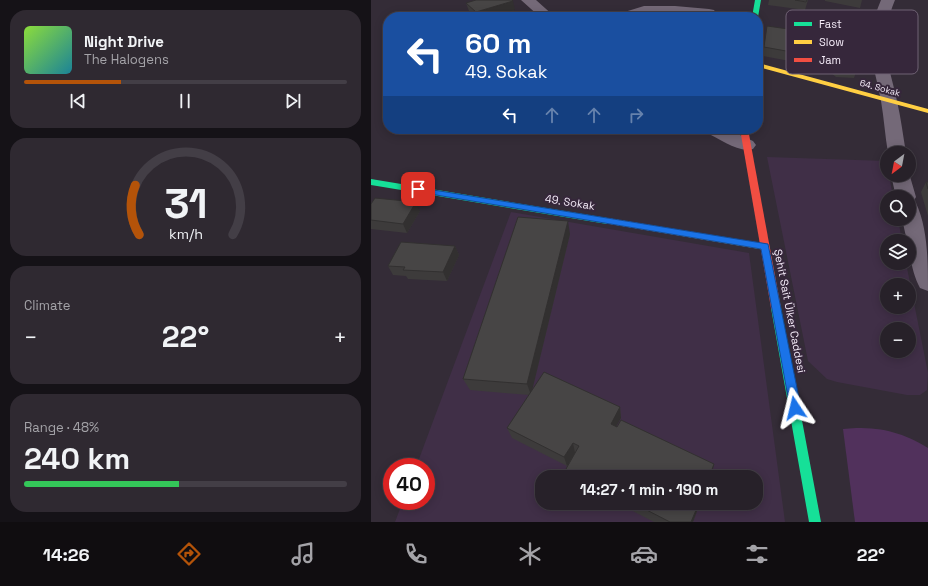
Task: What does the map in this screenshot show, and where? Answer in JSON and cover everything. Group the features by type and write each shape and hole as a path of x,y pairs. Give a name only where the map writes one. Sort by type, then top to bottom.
{"street":[{"path":"528,0 542,12"},
{"path":"756,12 758,0"},
{"path":"883,10 887,0"},
{"path":"638,12 644,10 709,10"},
{"name":"64. Sokak","path":"763,66 786,73"},
{"name":"64. Sokak","path":"791,74 928,111"},
{"path":"881,74 888,100 896,146"},
{"path":"733,134 745,137"},
{"name":"Şehit Sait Ülker Caddesi","path":"745,137 815,522"},
{"name":"49. Sokak","path":"371,182 765,247"},
{"path":"914,226 928,282"}],"shaded area":[{"path":"767,157 880,161 880,182 890,182 892,190 880,190 880,226 899,226 901,234 880,234 880,270 907,270 909,278 880,278 880,314 916,313 928,373 927,390 920,395 907,395 827,379 808,361"},
{"path":"511,212 749,253 785,522 395,522 400,510 435,510 435,458 419,458"},
{"path":"856,428 893,432 928,448 928,522 855,522 843,429"}],"building":[{"path":"476,0 513,1 476,12 466,3"},
{"path":"795,0 807,0 806,2"},
{"path":"767,26 786,29 786,51 764,47"},
{"path":"375,198 416,202 403,224 371,220 371,204"},
{"path":"518,217 568,221 527,384 463,379"},
{"path":"401,242 455,246 443,272 403,270 405,267 388,266"},
{"path":"544,372 620,407 611,424 617,427 621,420 714,464 712,470 568,470 566,469 579,446 573,443 564,457 507,428"},
{"path":"647,510 696,510 691,522 670,522"}],"traffic: fast":[{"path":"756,12 758,0"},
{"path":"371,182 607,221"},
{"path":"776,308 815,522"}],"traffic: slow":[{"path":"763,66 786,73"},
{"path":"791,74 928,111"},
{"path":"607,221 765,247"}],"traffic: jam":[{"path":"745,134 776,308"}],"route":[{"path":"418,189 765,247 795,408"}]}
